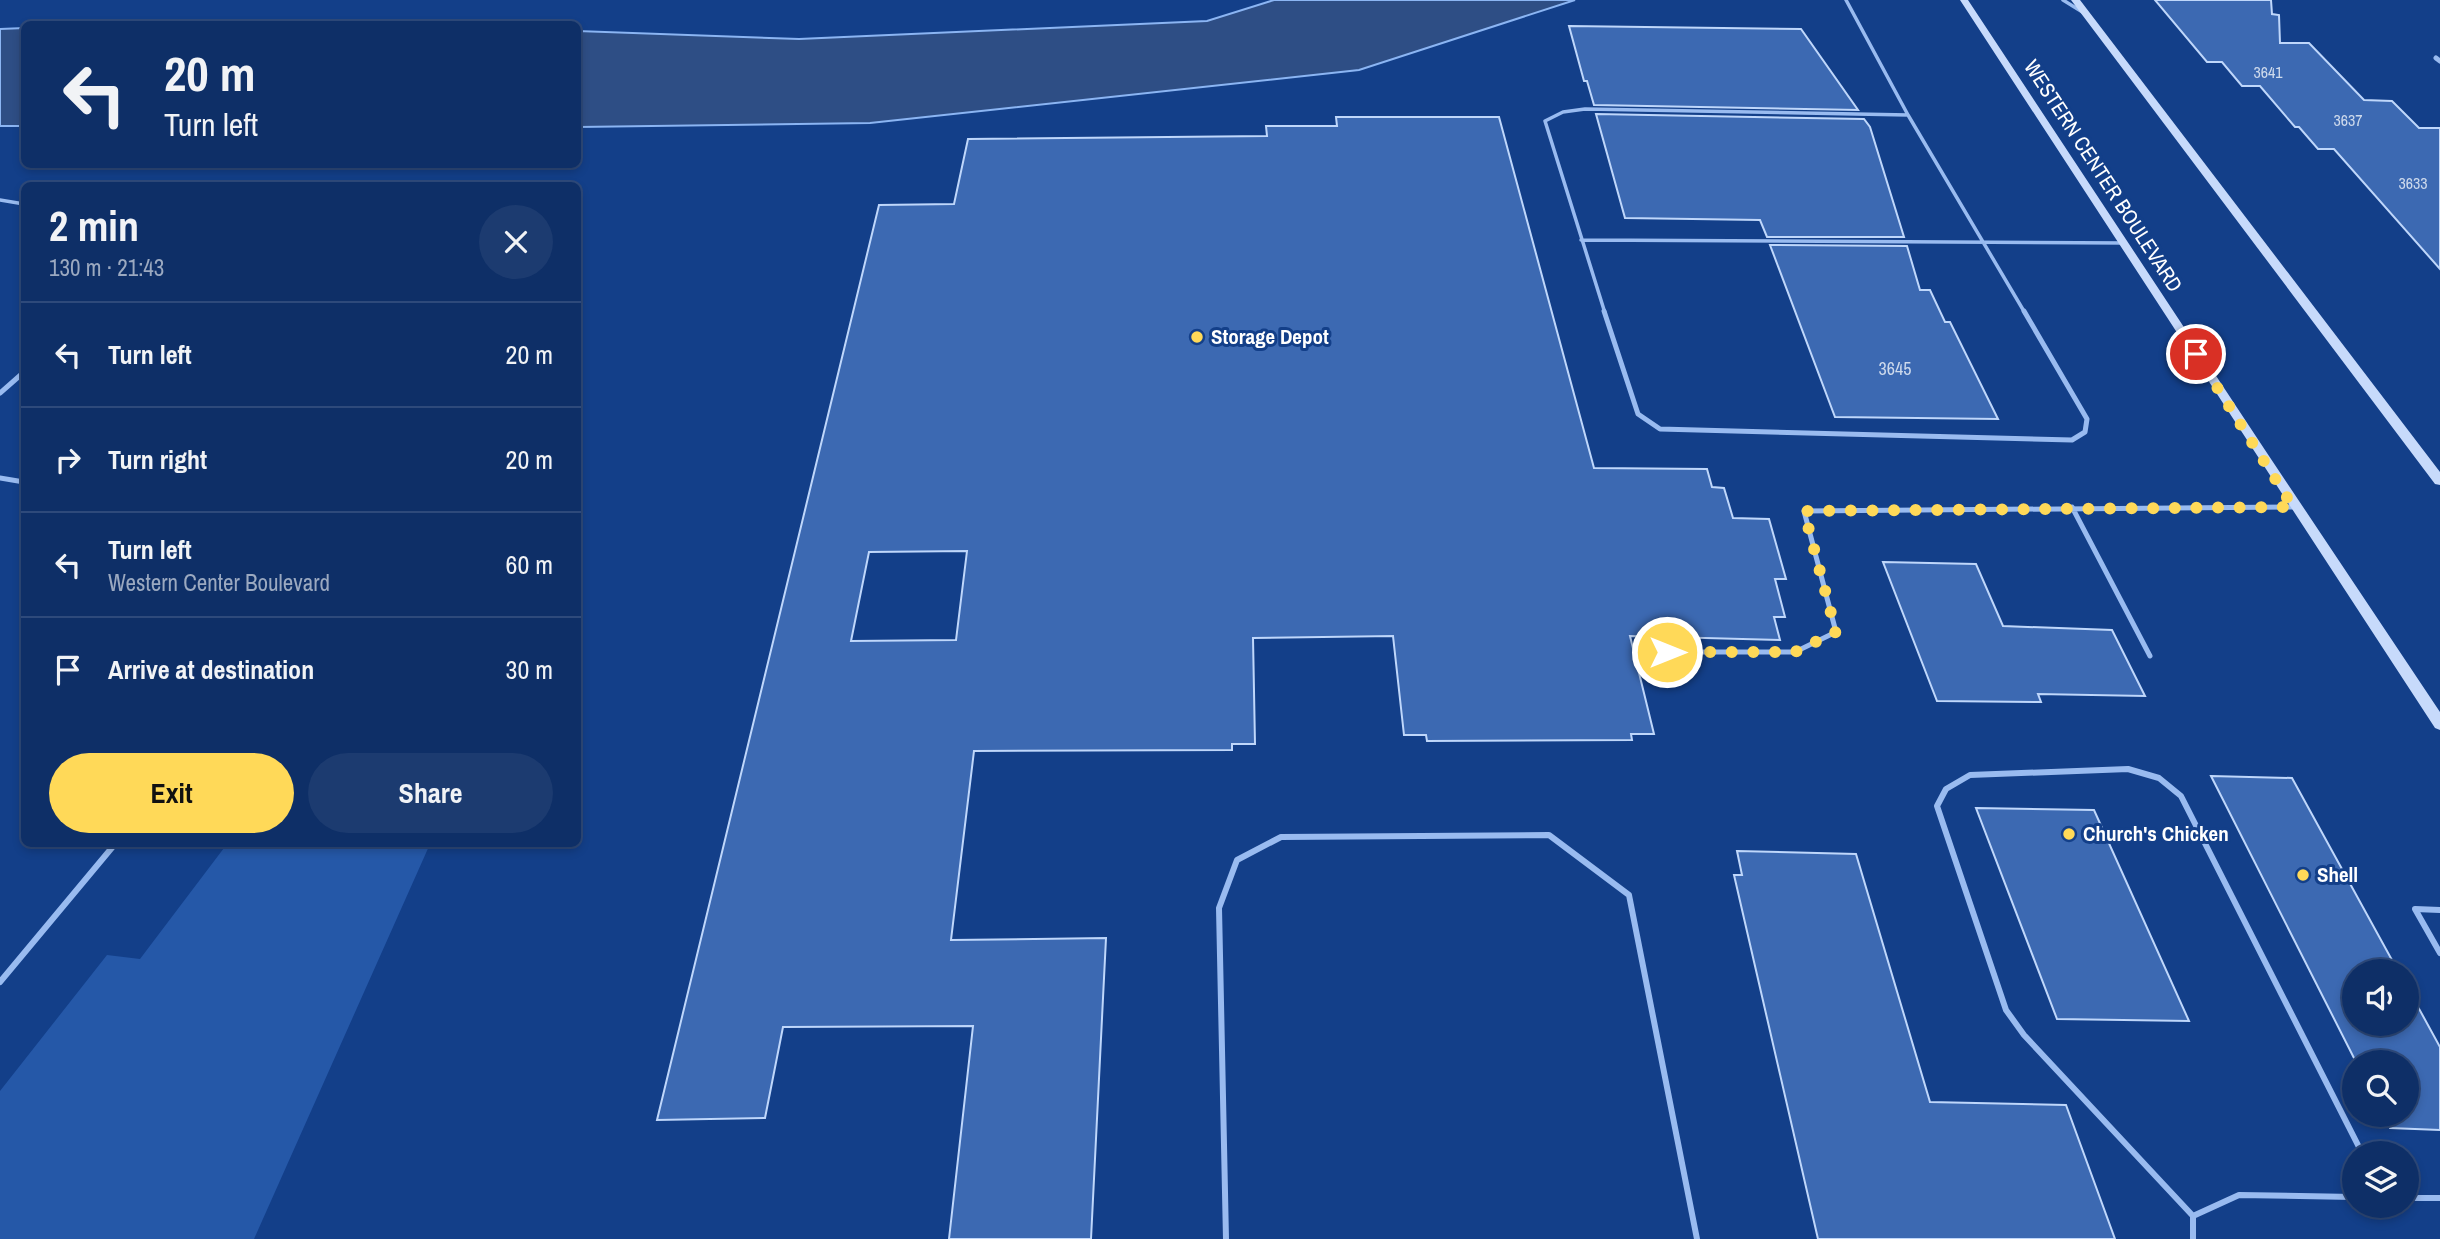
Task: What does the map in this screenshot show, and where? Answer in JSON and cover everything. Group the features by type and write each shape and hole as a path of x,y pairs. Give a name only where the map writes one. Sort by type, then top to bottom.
{"main road":[{"name":"WESTERN CENTER BOULEVARD","path":"1964,0 2125,243 2293,507 2440,724"},
{"path":"2076,0 2440,481"}],"lane":[{"path":"1846,0 1908,115 1986,242 2087,419 2085,432 2072,440 1660,429 1639,414 1545,121 1563,112 1585,109 1908,115"},
{"path":"2063,0 2087,15"},
{"path":"0,200 21,204"},
{"path":"1581,240 2125,243"},
{"path":"0,393 21,376"},
{"path":"0,478 21,482"},
{"path":"2072,507 2150,656"},
{"path":"1667,652 1795,652 1836,632 1804,511 2293,507"},
{"path":"2193,1239 2193,1216 2024,1035 2006,1010 1937,806 1946,789 1970,775 2128,769 2159,778 2181,796 2356,1141"},
{"path":"1226,1239 1219,908 1237,860 1281,837 1549,835 1629,895 1697,1239"},
{"path":"0,982 112,847"},
{"path":"2440,910 2415,909 2440,953"},
{"path":"2193,1216 2239,1195 2342,1197"},
{"path":"2419,1198 2440,1198"}],"shaded area":[{"path":"1274,0 1575,0 1359,70 870,123 581,127 581,31 799,39 1207,21"},
{"path":"21,28 21,126 0,126 0,29"},
{"path":"225,847 429,847 254,1239 0,1239 0,1091 107,955 140,959"}],"building":[{"path":"2155,0 2271,0 2272,14 2279,15 2280,43 2309,43 2364,100 2392,101 2419,128 2440,128 2440,269 2334,149 2318,149 2260,86 2242,86 2222,62 2207,62"},
{"path":"1569,26 1801,29 1858,110 1594,105 1587,81 1584,81"},
{"path":"1596,114 1864,119 1870,127 1904,237 1767,237 1760,220 1625,218"},
{"path":"1336,117 1499,117 1594,468 1707,469 1712,487 1724,488 1733,518 1769,519 1786,579 1775,579 1785,617 1774,617 1780,640 1630,636 1654,734 1631,734 1632,740 1427,741 1426,735 1404,735 1393,636 1253,638 1255,744 1232,744 1232,750 974,751 951,940 1106,938 1091,1239 949,1239 973,1026 783,1027 765,1118 657,1120 879,205 954,204 968,139 1267,136 1266,126 1337,126","holes":["967,551 956,640 851,641 869,552"]},
{"path":"1770,245 1907,246 1920,290 1930,290 1945,322 1950,322 1998,419 1835,417"},
{"path":"1883,562 1976,564 2003,626 2112,630 2145,696 2038,694 2041,702 1937,701"},
{"name":"Shell","path":"2211,776 2292,778 2391,959 2342,959 2342,1034"},
{"path":"1976,808 2094,810 2189,1021 2057,1019"},
{"path":"1737,851 1856,854 1930,1102 2066,1105 2115,1239 1818,1239 1734,875 1742,875"},
{"name":"Shell","path":"2419,1009 2440,1047 2440,1130 2389,1127 2419,1127 2419,1050 2350,1050 2343,1036 2419,1036"}],"place":[{"name":"Storage Depot","path":"1197,337"},
{"name":"Church's Chicken","path":"2069,834"},
{"name":"Shell","path":"2303,875"}],"route":[{"path":"1667,652 1795,652 1836,632 1830,601 1804,511 2293,507 2196,354"}]}
